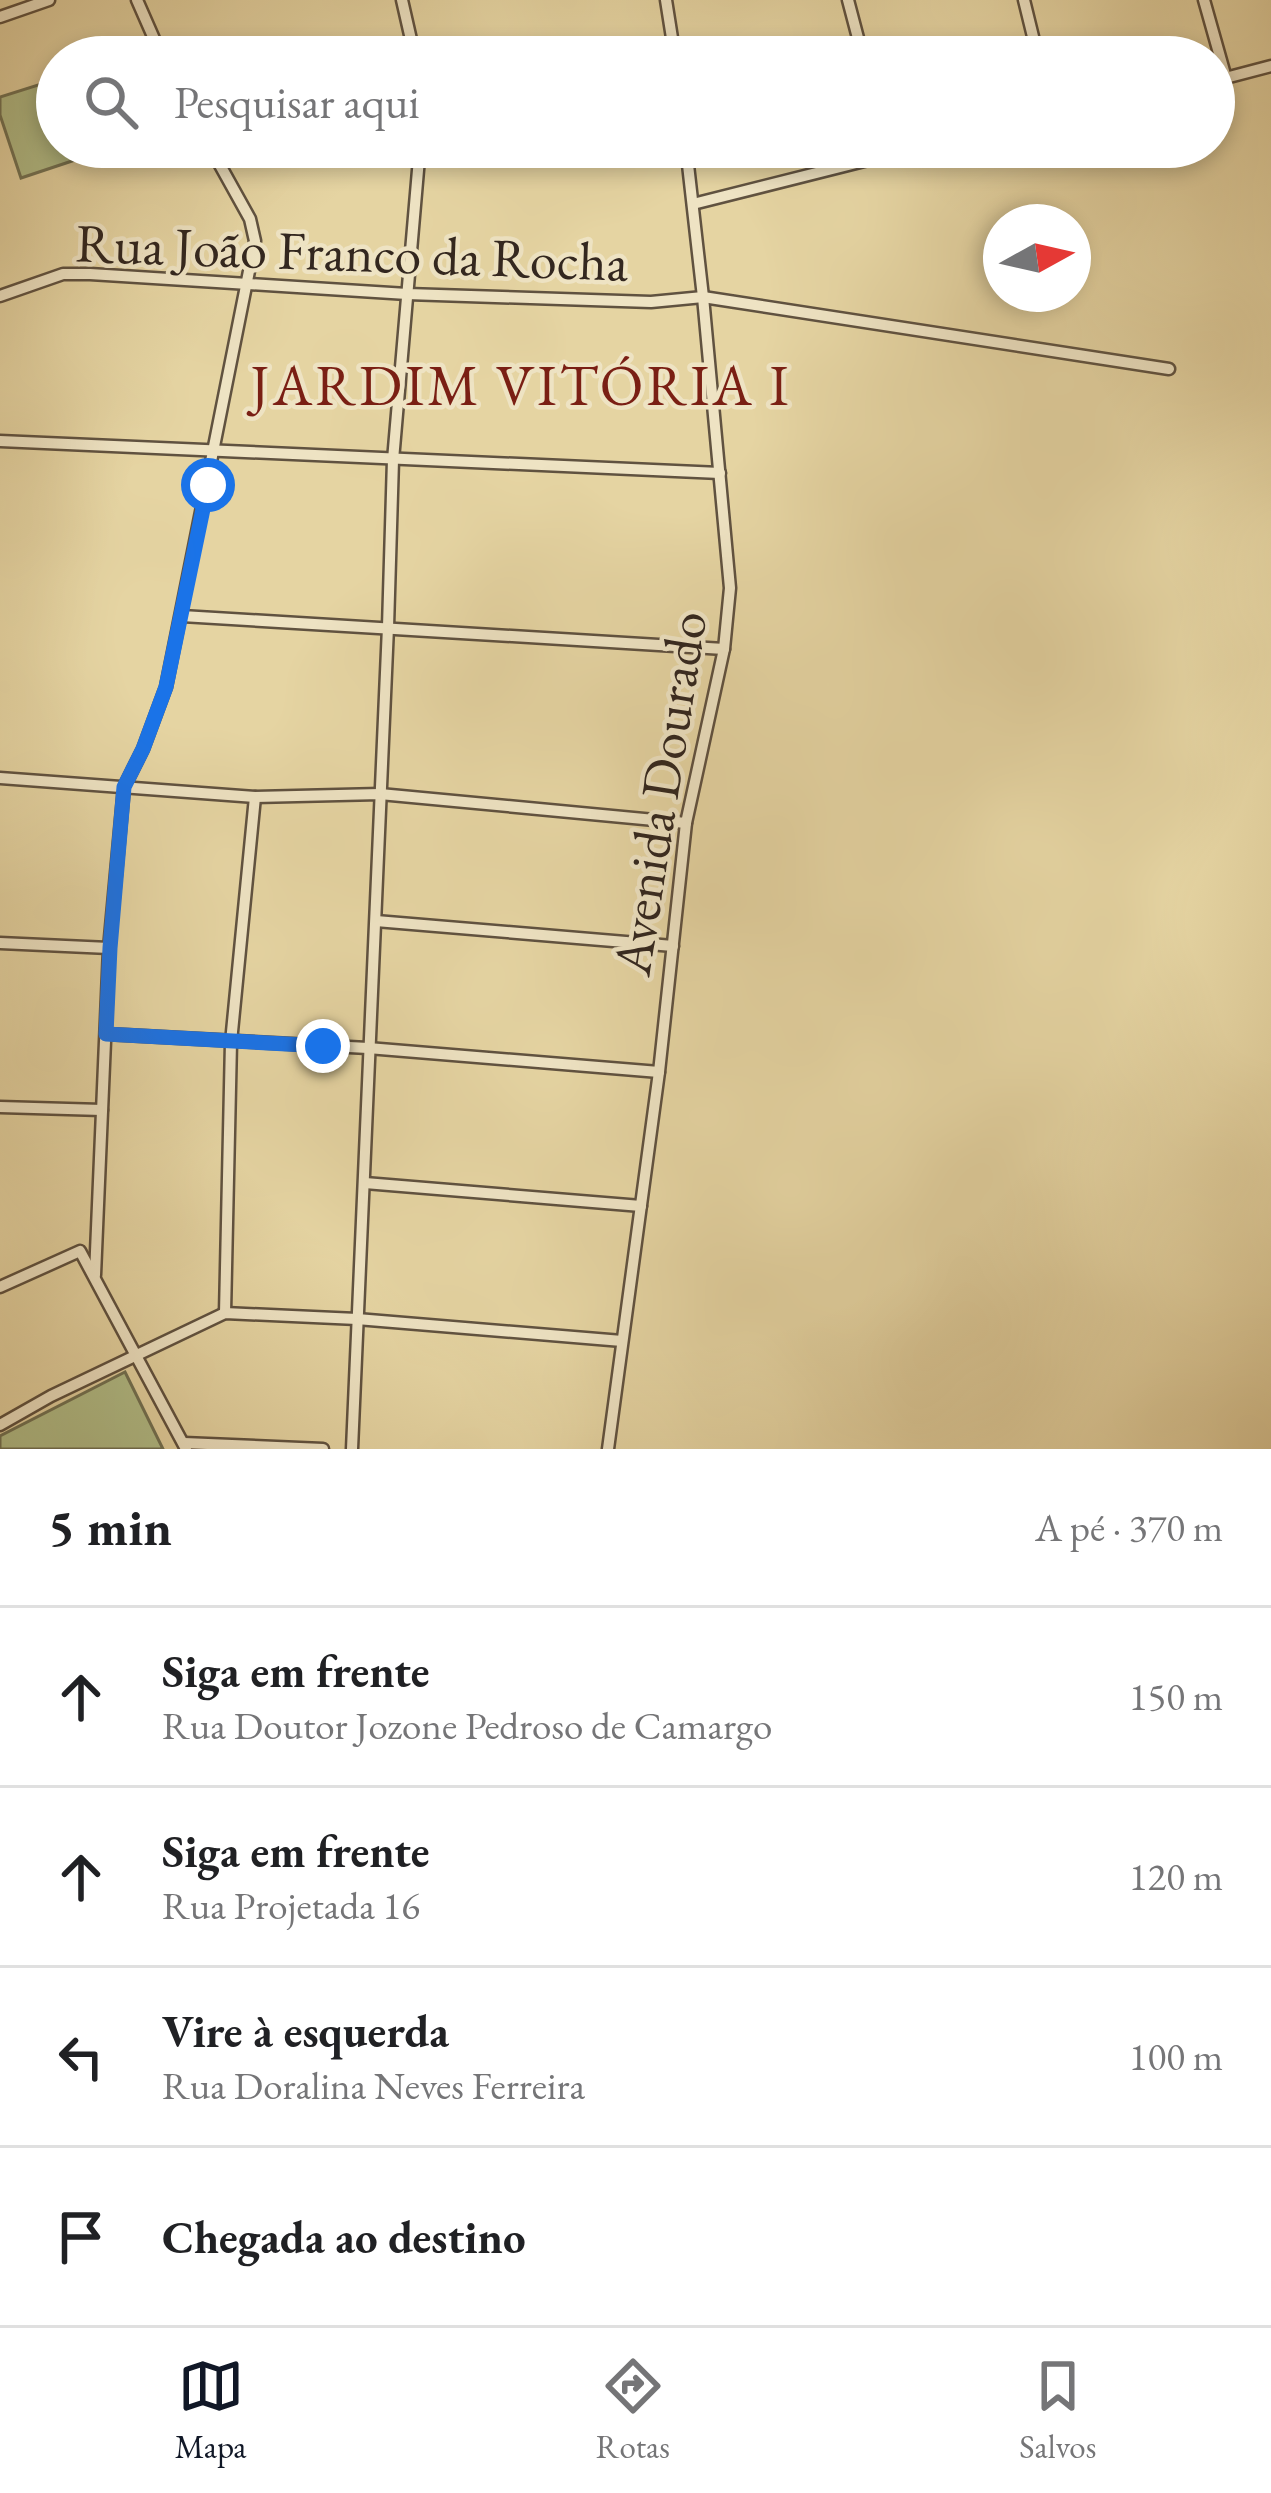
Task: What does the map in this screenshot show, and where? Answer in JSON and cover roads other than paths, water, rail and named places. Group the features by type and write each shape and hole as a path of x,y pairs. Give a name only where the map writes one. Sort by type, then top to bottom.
{"street":[{"path":"0,17 49,0"},
{"path":"137,0 153,36"},
{"path":"402,0 411,36"},
{"path":"666,0 672,36"},
{"path":"848,0 857,36"},
{"path":"1024,0 1033,36"},
{"path":"1204,0 1211,36"},
{"path":"1235,75 1271,66"},
{"path":"95,1275 110,948 124,787 166,687 255,241 250,219 222,168"},
{"path":"352,1449 393,460 419,168"},
{"name":"Avenida Dourado","path":"608,1449 659,1072 686,823 724,649 730,588 689,168"},
{"path":"694,204 822,168"},
{"name":"Rua João Franco da Rocha","path":"0,296 64,274 406,294 651,302 704,296 1169,369"},
{"path":"0,441 720,473"},
{"path":"182,616 724,649"},
{"path":"0,778 254,797 380,794 686,823"},
{"path":"225,1312 231,1042 254,797"},
{"path":"376,921 673,946"},
{"path":"0,944 110,948"},
{"path":"106,1034 368,1048 659,1072"},
{"path":"0,1107 102,1110"},
{"path":"365,1183 641,1206"},
{"path":"0,1287 80,1251 185,1446 323,1449"},
{"path":"0,1425 225,1312 622,1341"}],"district":[{"name":"JARDIM VITÓRIA I","path":"521,385"}]}
